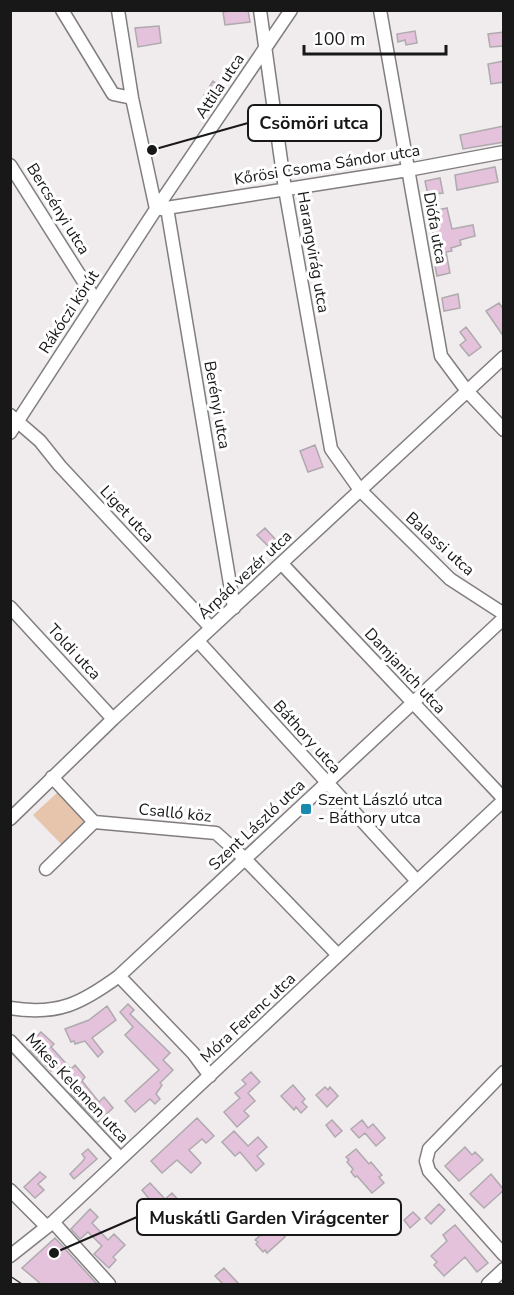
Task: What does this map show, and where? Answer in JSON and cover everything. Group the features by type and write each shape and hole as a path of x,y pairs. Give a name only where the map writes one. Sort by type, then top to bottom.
{"street":[{"path":"62,10 112,94 132,98"},
{"name":"Berényi utca","path":"118,10 132,98 161,208 234,608"},
{"name":"Harangvirág utca","path":"260,10 285,189 332,449 360,490"},
{"name":"Attila utca","path":"161,208 291,10"},
{"name":"Diófa utca","path":"380,10 441,356 467,391 504,430"},
{"name":"Kőrösi Csoma Sándor utca","path":"161,208 408,170 504,152"},
{"name":"Bercsényi utca","path":"10,165 96,301"},
{"name":"Rákóczi körút","path":"10,433 14,418 161,208"},
{"name":"Árpád vezér utca","path":"10,819 113,719 504,357"},
{"name":"Liget utca","path":"14,418 40,441 60,466 211,628"},
{"name":"Balassi utca","path":"360,490 450,579 504,616"},
{"name":"Damjanich utca","path":"282,564 504,799"},
{"name":"Toldi utca","path":"10,608 113,719"},
{"name":"Szent László utca","path":"10,1008 44,1010 75,1004 95,994 119,976 504,616"},
{"name":"Báthory utca","path":"198,641 417,881"},
{"path":"46,869 94,822 52,777"},
{"name":"Móra Ferenc utca","path":"10,1256 50,1225 504,799"},
{"name":"Csalló köz","path":"94,822 216,833 244,858 338,955"},
{"path":"119,976 192,1053 210,1076"},
{"name":"Mikes Kelemen utca","path":"10,1041 120,1158"},
{"path":"504,1072 429,1149 426,1161 429,1171 504,1255"},
{"path":"10,1190 50,1225 109,1284"},
{"path":"488,1284 504,1269"}],"shaded area":[{"path":"58,792 86,821 62,845 33,815"}],"building":[{"path":"248,10 250,22 225,25 223,12"},
{"path":"159,26 161,43 138,47 135,28"},
{"path":"415,31 417,43 406,45 405,40 398,42 397,34"},
{"path":"504,32 504,46 490,47 488,34"},
{"path":"504,61 504,82 491,84 488,64"},
{"path":"213,81 225,91 217,104 204,95"},
{"path":"504,126 504,142 463,149 460,135"},
{"path":"495,167 498,182 457,190 455,175"},
{"path":"440,178 443,193 428,195 425,181"},
{"path":"447,208 452,229 473,225 475,236 460,240 461,245 446,252 450,273 437,276 434,261 438,260 429,212"},
{"path":"458,294 460,308 444,311 442,298"},
{"path":"499,303 504,310 504,337 486,311"},
{"path":"466,327 481,347 469,356 460,345 466,340 460,332"},
{"path":"315,445 323,467 308,472 300,451"},
{"path":"265,528 276,540 269,547 257,535"},
{"path":"128,1004 134,1010 130,1014 170,1053 163,1060 173,1070 160,1083 162,1085 156,1094 160,1099 155,1104 150,1099 135,1112 125,1101 159,1070 125,1035 133,1027 120,1012"},
{"path":"107,1006 116,1020 92,1038 103,1052 98,1057 85,1041 75,1044 74,1041 71,1042 65,1029 89,1020"},
{"path":"41,1032 54,1044 51,1047 71,1069 75,1065 85,1077 82,1081 99,1102 104,1097 113,1108 98,1122 71,1094 77,1089 56,1067 51,1071 30,1050 34,1047 30,1043"},
{"path":"251,1072 260,1082 248,1093 255,1101 244,1111 249,1116 237,1127 224,1112 240,1098 235,1093 246,1084 242,1080"},
{"path":"293,1085 305,1099 302,1102 307,1107 301,1113 296,1107 294,1110 281,1096"},
{"path":"325,1087 328,1090 330,1087 338,1096 327,1107 316,1095"},
{"path":"197,1118 214,1136 206,1143 202,1139 189,1150 201,1163 191,1173 177,1160 162,1173 151,1161"},
{"path":"332,1120 342,1131 335,1137 326,1125"},
{"path":"362,1120 368,1128 373,1124 385,1138 376,1146 365,1133 359,1138 351,1129"},
{"path":"234,1131 248,1146 258,1137 267,1147 257,1156 264,1164 256,1171 240,1152 235,1156 222,1142"},
{"path":"465,1147 472,1155 475,1152 483,1160 459,1181 445,1166"},
{"path":"88,1149 97,1159 74,1179 70,1174 85,1158 82,1154"},
{"path":"356,1149 382,1175 379,1177 384,1183 372,1193 357,1176 355,1177 351,1172 353,1169 347,1162 349,1160 346,1157"},
{"path":"40,1172 46,1177 38,1184 44,1190 35,1198 24,1187"},
{"path":"491,1174 504,1190 484,1208 470,1194"},
{"path":"150,1183 165,1199 172,1193 183,1205 166,1220 142,1190"},
{"path":"439,1204 445,1210 431,1224 425,1218"},
{"path":"90,1209 98,1217 92,1223 108,1240 114,1234 125,1245 113,1257 116,1260 109,1268 94,1254 102,1246 88,1232 80,1239 71,1229"},
{"path":"413,1212 420,1219 410,1228 404,1220"},
{"path":"455,1225 488,1263 477,1272 465,1257 444,1276 434,1265 437,1262 431,1256 447,1241 443,1235"},
{"path":"275,1226 285,1237 267,1253 265,1250 263,1252 255,1240 269,1228 270,1230"},
{"path":"55,1238 97,1284 41,1284 22,1268"},
{"path":"224,1268 239,1284 223,1284 215,1276"}],"tram line":[{"path":"10,1276 22,1284"}],"place":[{"name":"Csömöri utca","path":"152,150"},
{"name":"Szent László utca - Báthory utca","path":"306,809"},
{"name":"Muskátli Garden Virágcenter","path":"54,1253"}]}
